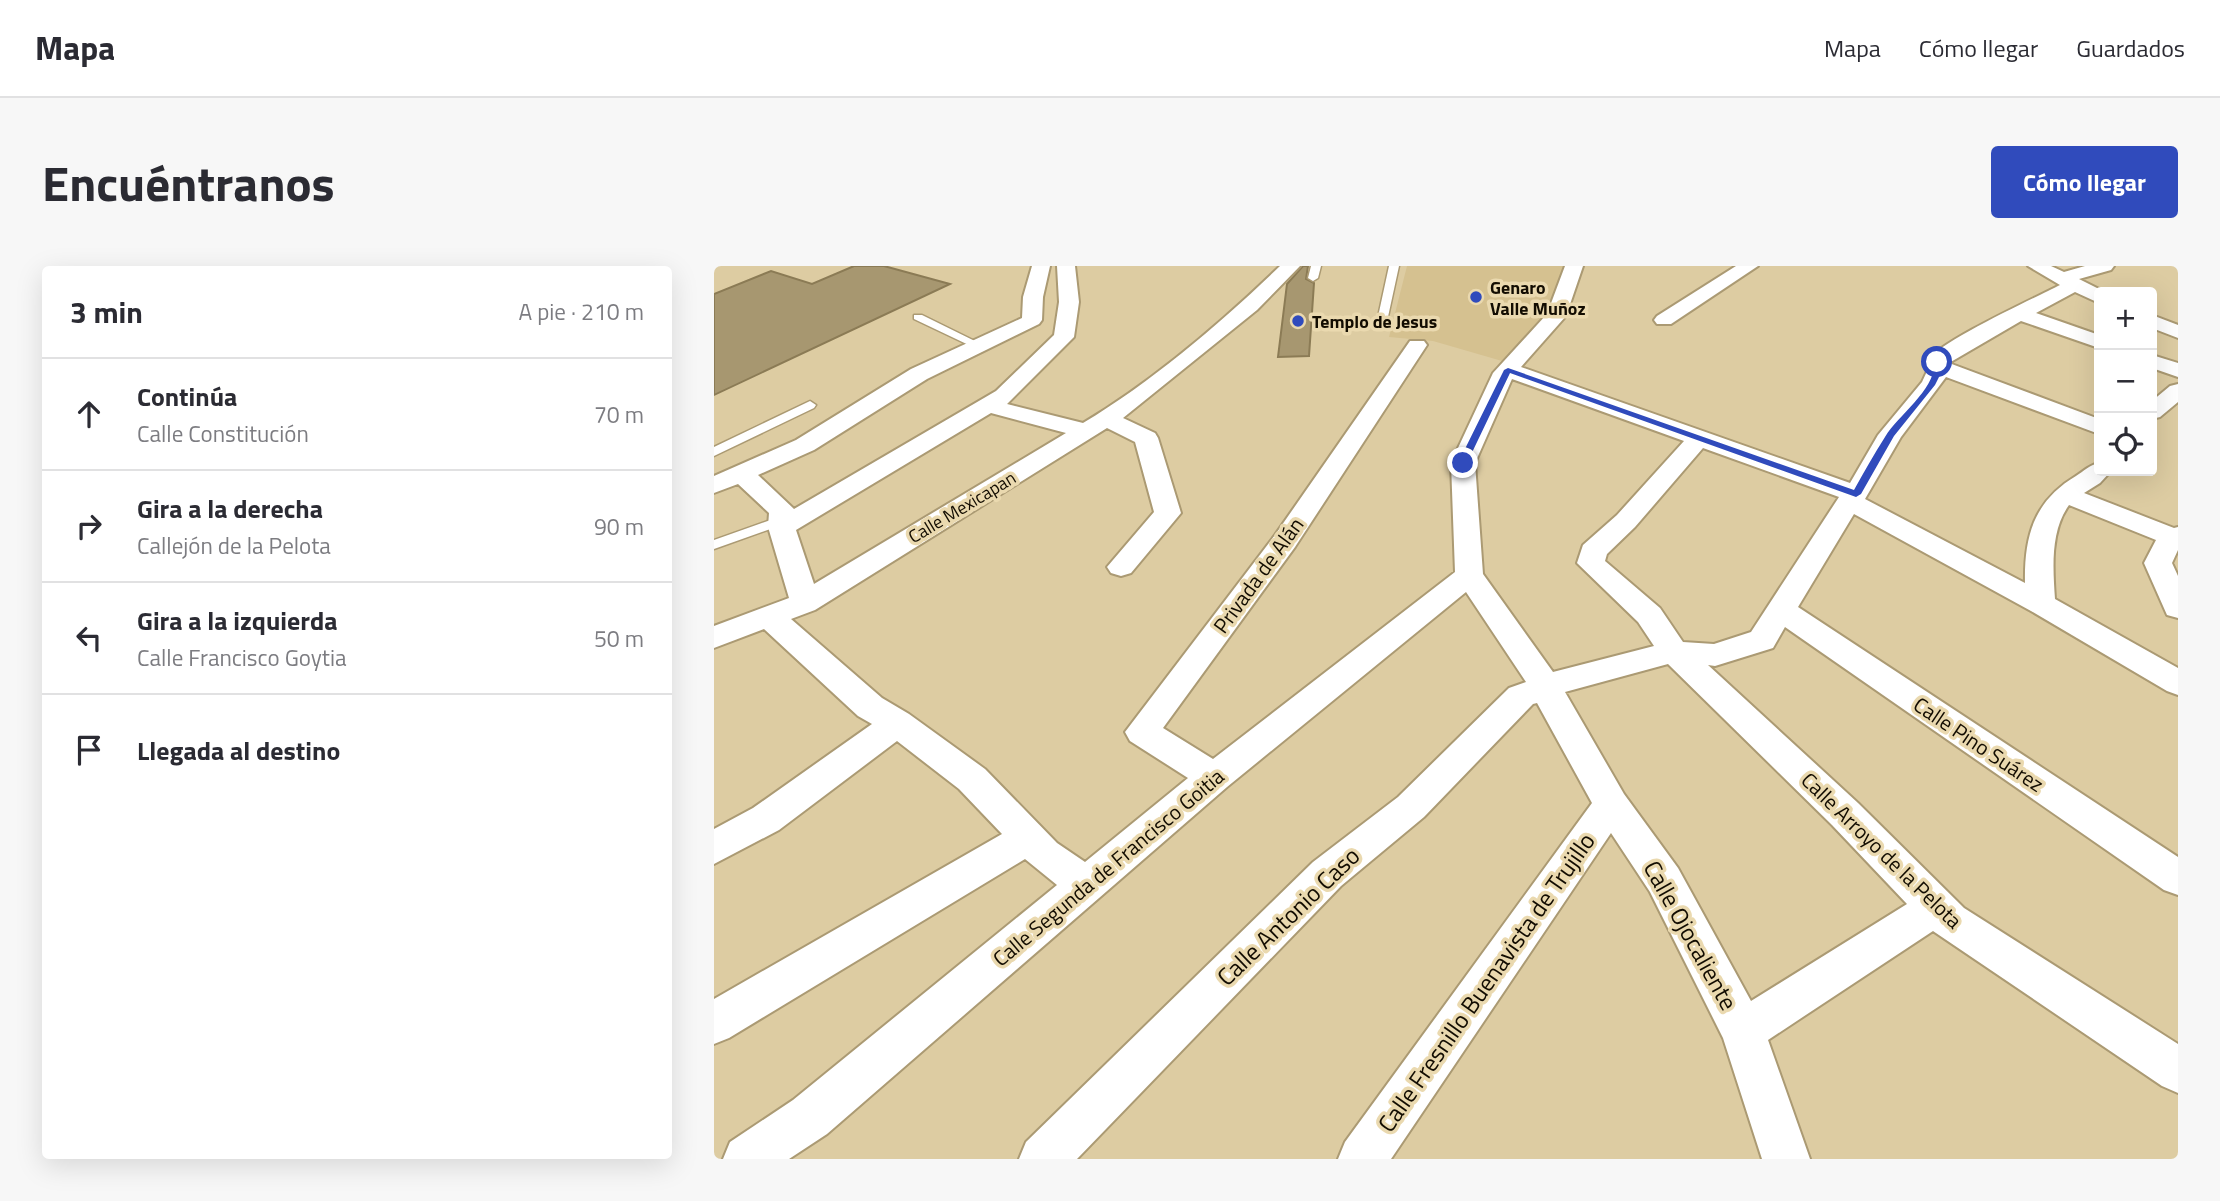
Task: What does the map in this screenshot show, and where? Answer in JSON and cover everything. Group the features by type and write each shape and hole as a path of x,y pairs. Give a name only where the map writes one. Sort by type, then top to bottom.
{"street":[{"path":"714,485 805,445 919,374 1032,320 1033,297 1041,266"},
{"path":"1033,297 1066,266"},
{"path":"782,523 1004,396 1064,337 1069,302 1066,266"},
{"name":"Calle Mexicapan","path":"714,637 805,603 1096,425 1250,306 1291,266"},
{"path":"1469,575 1463,463 1508,370 1556,316 1574,266"},
{"path":"1664,320 1749,266"},
{"path":"2037,266 2094,294"},
{"path":"2019,314 2068,281 2105,266"},
{"path":"2157,313 2178,306"},
{"path":"2019,314 2094,340"},
{"name":"Calle Antonio Caso","path":"1043,1159 1327,874 1410,807 1521,696 1578,676 1674,652 1715,654 1762,640 1890,435 1932,384 1940,367 1937,362 1955,349 2019,314"},
{"path":"2157,323 2178,332"},
{"name":"Privada de Alán","path":"1214,777 1142,732 1285,541 1417,345"},
{"path":"2157,363 2178,370"},
{"path":"1940,367 2094,424"},
{"path":"1508,370 1699,438 1853,497 2178,683"},
{"path":"2157,408 2178,391"},
{"path":"989,406 1096,425 1146,438 1168,513 1121,566"},
{"name":"Calle Arroyo de la Pelota","path":"1699,438 1626,521 1593,551 1591,563 1649,615 1674,652 1844,814 1950,920 2178,1070"},
{"path":"2041,604 2040,551 2050,512 2064,494 2094,473"},
{"path":"743,474 782,511 782,523 805,603"},
{"path":"2064,494 2173,540 2158,563 2178,608"},
{"name":"Calle Segunda de Francisco Goitia","path":"747,1159 810,1116 1214,777 1469,575"},
{"name":"Calle Ojocaliente","path":"1469,575 1528,659 1611,804 1664,880 1743,1031 1786,1159"},
{"name":"Calle Pino Suárez","path":"1781,610 2178,878"},
{"path":"768,616 870,707 897,723 972,779 1044,854 1087,886"},
{"path":"714,848 766,819 897,723"},
{"name":"Calle Fresnillo Buenavista de Trujillo","path":"1362,1159 1611,804"},
{"path":"714,1023 1028,838"},
{"path":"1743,1031 1937,906"}],"lane":[{"path":"1312,278 1315,266"},
{"path":"1381,326 1394,266"},
{"path":"918,317 979,346"},
{"path":"714,452 810,405"},
{"path":"714,545 782,523"}],"shaded area":[{"name":"Genaro Valle Muñoz","path":"1407,266 1566,266 1544,316 1502,361 1433,341 1389,337"}],"building":[{"path":"854,266 884,266 950,284 714,395 714,294 771,271 812,284"},
{"name":"Templo de Jesus","path":"1303,266 1308,266 1306,279 1314,283 1309,356 1278,357 1287,284"}],"place":[{"name":"Genaro Valle Muñoz","path":"1476,297"},
{"name":"Templo de Jesus","path":"1298,321"}],"route":[{"path":"1463,463 1504,373 1508,370 1611,409 1856,494 1890,435 1932,384 1940,367 1937,362"}]}
